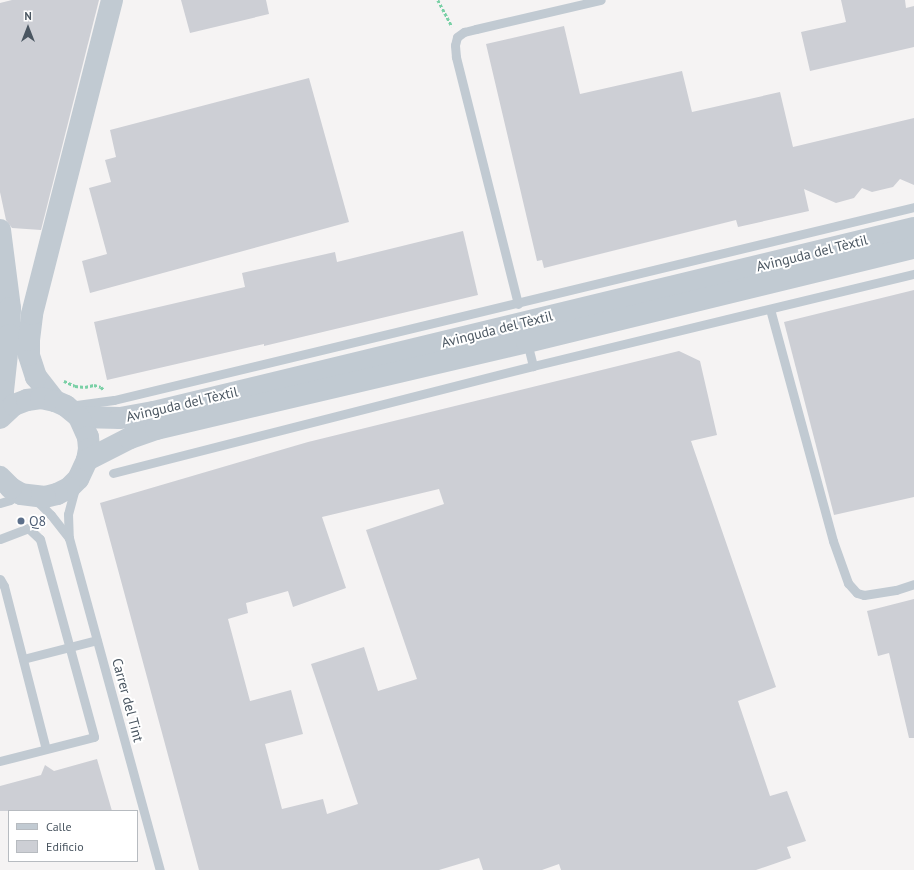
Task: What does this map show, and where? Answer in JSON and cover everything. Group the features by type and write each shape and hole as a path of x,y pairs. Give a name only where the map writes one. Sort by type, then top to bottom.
{"street":[{"path":"11,491 45,497 57,494 69,488 78,479 88,460 88,437 66,408 36,377 29,355 28,340 34,306 112,0"},
{"name":"Avinguda del Tèxtil","path":"1,416 14,405 27,400 41,398 66,408 120,418 154,412 914,228"},
{"path":"0,230 10,308 9,335 1,389 1,416"},
{"name":"Avinguda del Tèxtil","path":"88,460 100,452 130,438 156,429 527,342 914,248"}],"lane":[{"path":"518,304 456,57 457,37 464,32 601,0"},
{"path":"66,408 114,400 518,304 914,207"},
{"path":"112,474 533,366 914,274"},
{"path":"770,309 833,540 848,583 857,593 864,595 896,590 914,584"},
{"path":"527,342 533,366"},
{"path":"69,538 68,514 78,479"},
{"path":"11,491 51,515 69,538"},
{"path":"0,539 28,528 40,539 68,647 94,737 0,761"},
{"name":"Carrer del Tint","path":"69,538 160,870"},
{"path":"0,579 4,586 46,749"},
{"path":"23,659 97,640"}],"path":[{"path":"438,0 457,37"}],"building":[{"path":"12,0 99,0 41,230 12,228 6,220 0,192 0,3"},
{"path":"181,0 266,0 269,14 190,33"},
{"path":"841,0 905,0 906,8 914,6 914,47 810,71 801,32 846,22"},
{"path":"564,26 580,94 682,71 692,112 780,92 793,147 914,118 914,185 900,179 893,187 872,192 862,188 854,198 836,203 804,189 809,211 738,227 736,220 544,268 542,260 537,261 486,44"},
{"path":"309,78 349,222 90,293 82,261 107,254 89,188 111,182 105,160 116,157 110,130"},
{"path":"463,231 478,295 264,346 264,344 107,380 94,322 245,287 242,273 335,252 337,262"},
{"path":"914,290 914,497 834,515 784,322"},
{"path":"679,351 700,361 717,435 691,441 776,687 738,701 770,796 787,791 806,841 787,847 791,858 756,870 561,870 559,864 542,870 483,870 479,858 439,870 199,870 100,503 308,442","holes":["439,489 444,504 366,530 417,679 378,691 364,647 311,664 358,804 327,814 323,799 282,809 265,744 303,734 291,690 250,701 228,619 248,613 246,603 288,591 293,607 346,588 322,517"]},
{"path":"914,599 914,738 909,738 889,653 878,656 867,611"},
{"path":"97,759 112,810 0,811 0,786 41,775 45,765 54,771"}],"place":[{"name":"Q8","path":"21,521"}]}
